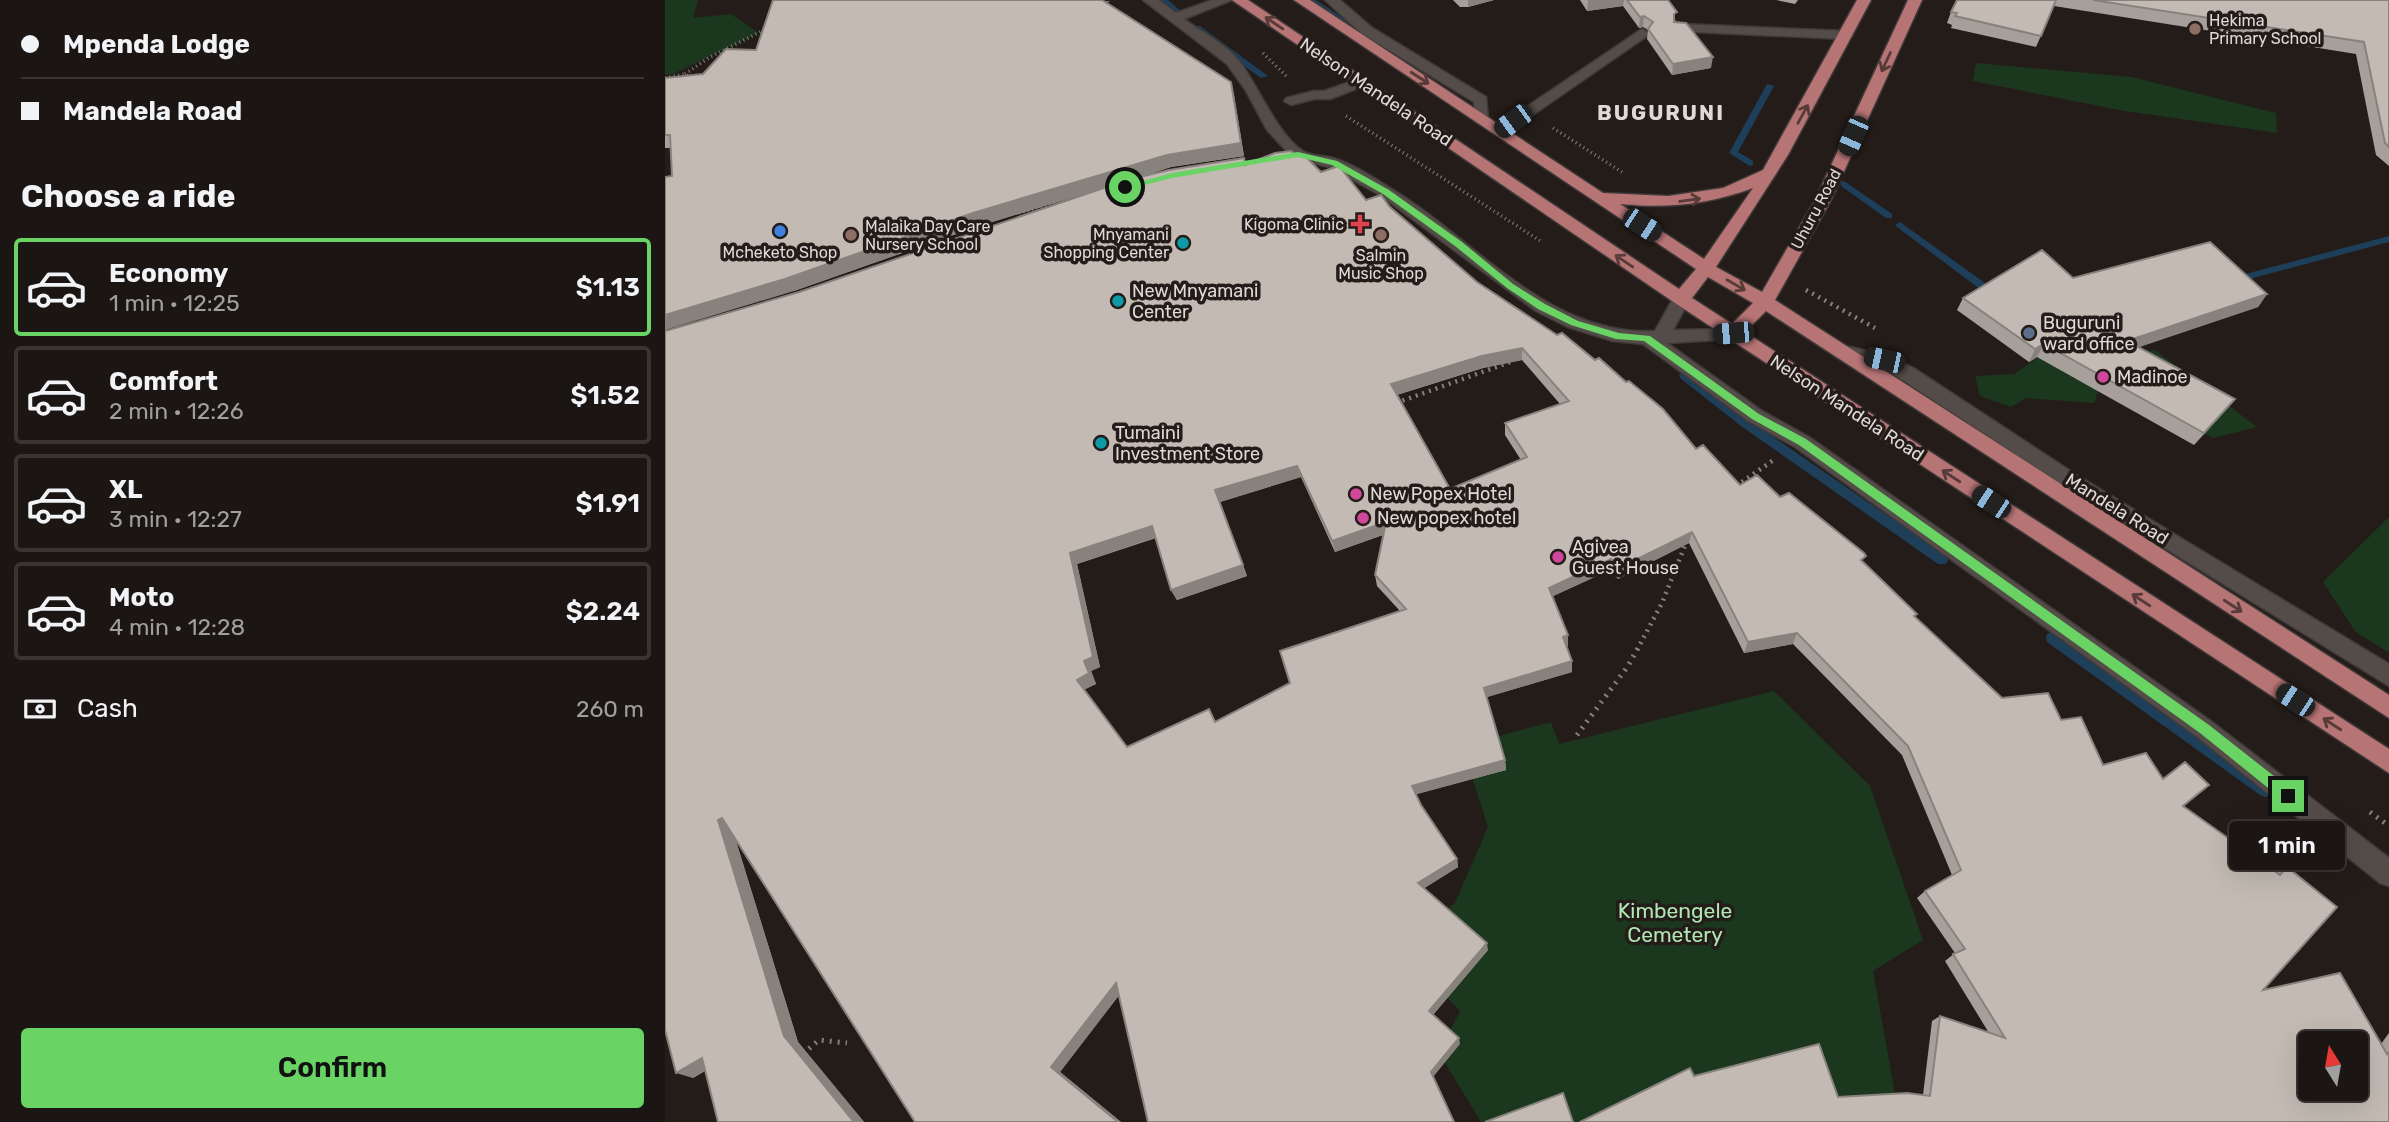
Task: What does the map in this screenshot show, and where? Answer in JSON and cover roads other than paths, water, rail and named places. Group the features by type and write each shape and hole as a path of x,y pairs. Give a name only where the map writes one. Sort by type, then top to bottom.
{"main road":[{"name":"Nelson Mandela Road","path":"1239,0 1681,299 2389,762"},
{"name":"Nelson Mandela Road","path":"1301,0 1707,268 1765,302"},
{"path":"1681,299 1707,268 1768,173 1864,0"},
{"name":"Uhuru Road","path":"1733,333 1765,302 1823,200 1915,0"},
{"path":"1598,196 1667,203 1702,198 1745,186 1768,173"},
{"path":"1765,302 2389,708"}],"street":[{"path":"1150,0 1232,61 1253,91 1290,156 1334,163 1386,192 1542,307 1574,323 1619,337 1733,333"},
{"path":"1174,18 1224,0"},
{"path":"1332,0 1366,30 1481,100 1481,119"},
{"path":"1680,28 1846,35"},
{"path":"1500,131 1642,33"},
{"path":"1291,101 1314,95 1325,96 1361,82"},
{"path":"1654,337 1681,299"},
{"path":"1654,337 1755,416 1802,442 2204,729 2389,874"},
{"name":"Mandela Road","path":"1841,351 1884,360 1908,374 2068,479 2389,676"}],"waterway":[{"path":"1163,0 1185,18"},
{"path":"1311,0 1371,39"},
{"path":"1197,28 1264,76"},
{"path":"1750,163 1733,153 1770,86"},
{"path":"1844,184 1889,216"},
{"path":"1900,225 1992,293"},
{"path":"2234,280 2389,239"},
{"path":"1684,375 1745,423 1942,560"},
{"path":"2052,638 2265,790"}],"place":[{"name":"Hekima Primary School","path":"2195,29"},
{"name":"Kigoma Clinic","path":"1360,224"},
{"name":"Mcheketo Shop","path":"780,231"},
{"name":"Malaika Day Care Nursery School","path":"851,235"},
{"name":"Salmin Music Shop","path":"1381,235"},
{"name":"Mnyamani Shopping Center","path":"1183,243"},
{"name":"New Mnyamani Center","path":"1118,301"},
{"name":"Buguruni ward office","path":"2029,333"},
{"name":"Madinoe","path":"2103,377"},
{"name":"Tumaini Investment Store","path":"1101,443"},
{"name":"New Popex Hotel","path":"1356,494"},
{"name":"New popex hotel","path":"1363,518"},
{"name":"Agivea Guest House","path":"1558,557"}],"district":[{"name":"BUGURUNI","path":"1661,112"}],"park label":[{"name":"Kimbengele Cemetery","path":"1675,922"}]}
